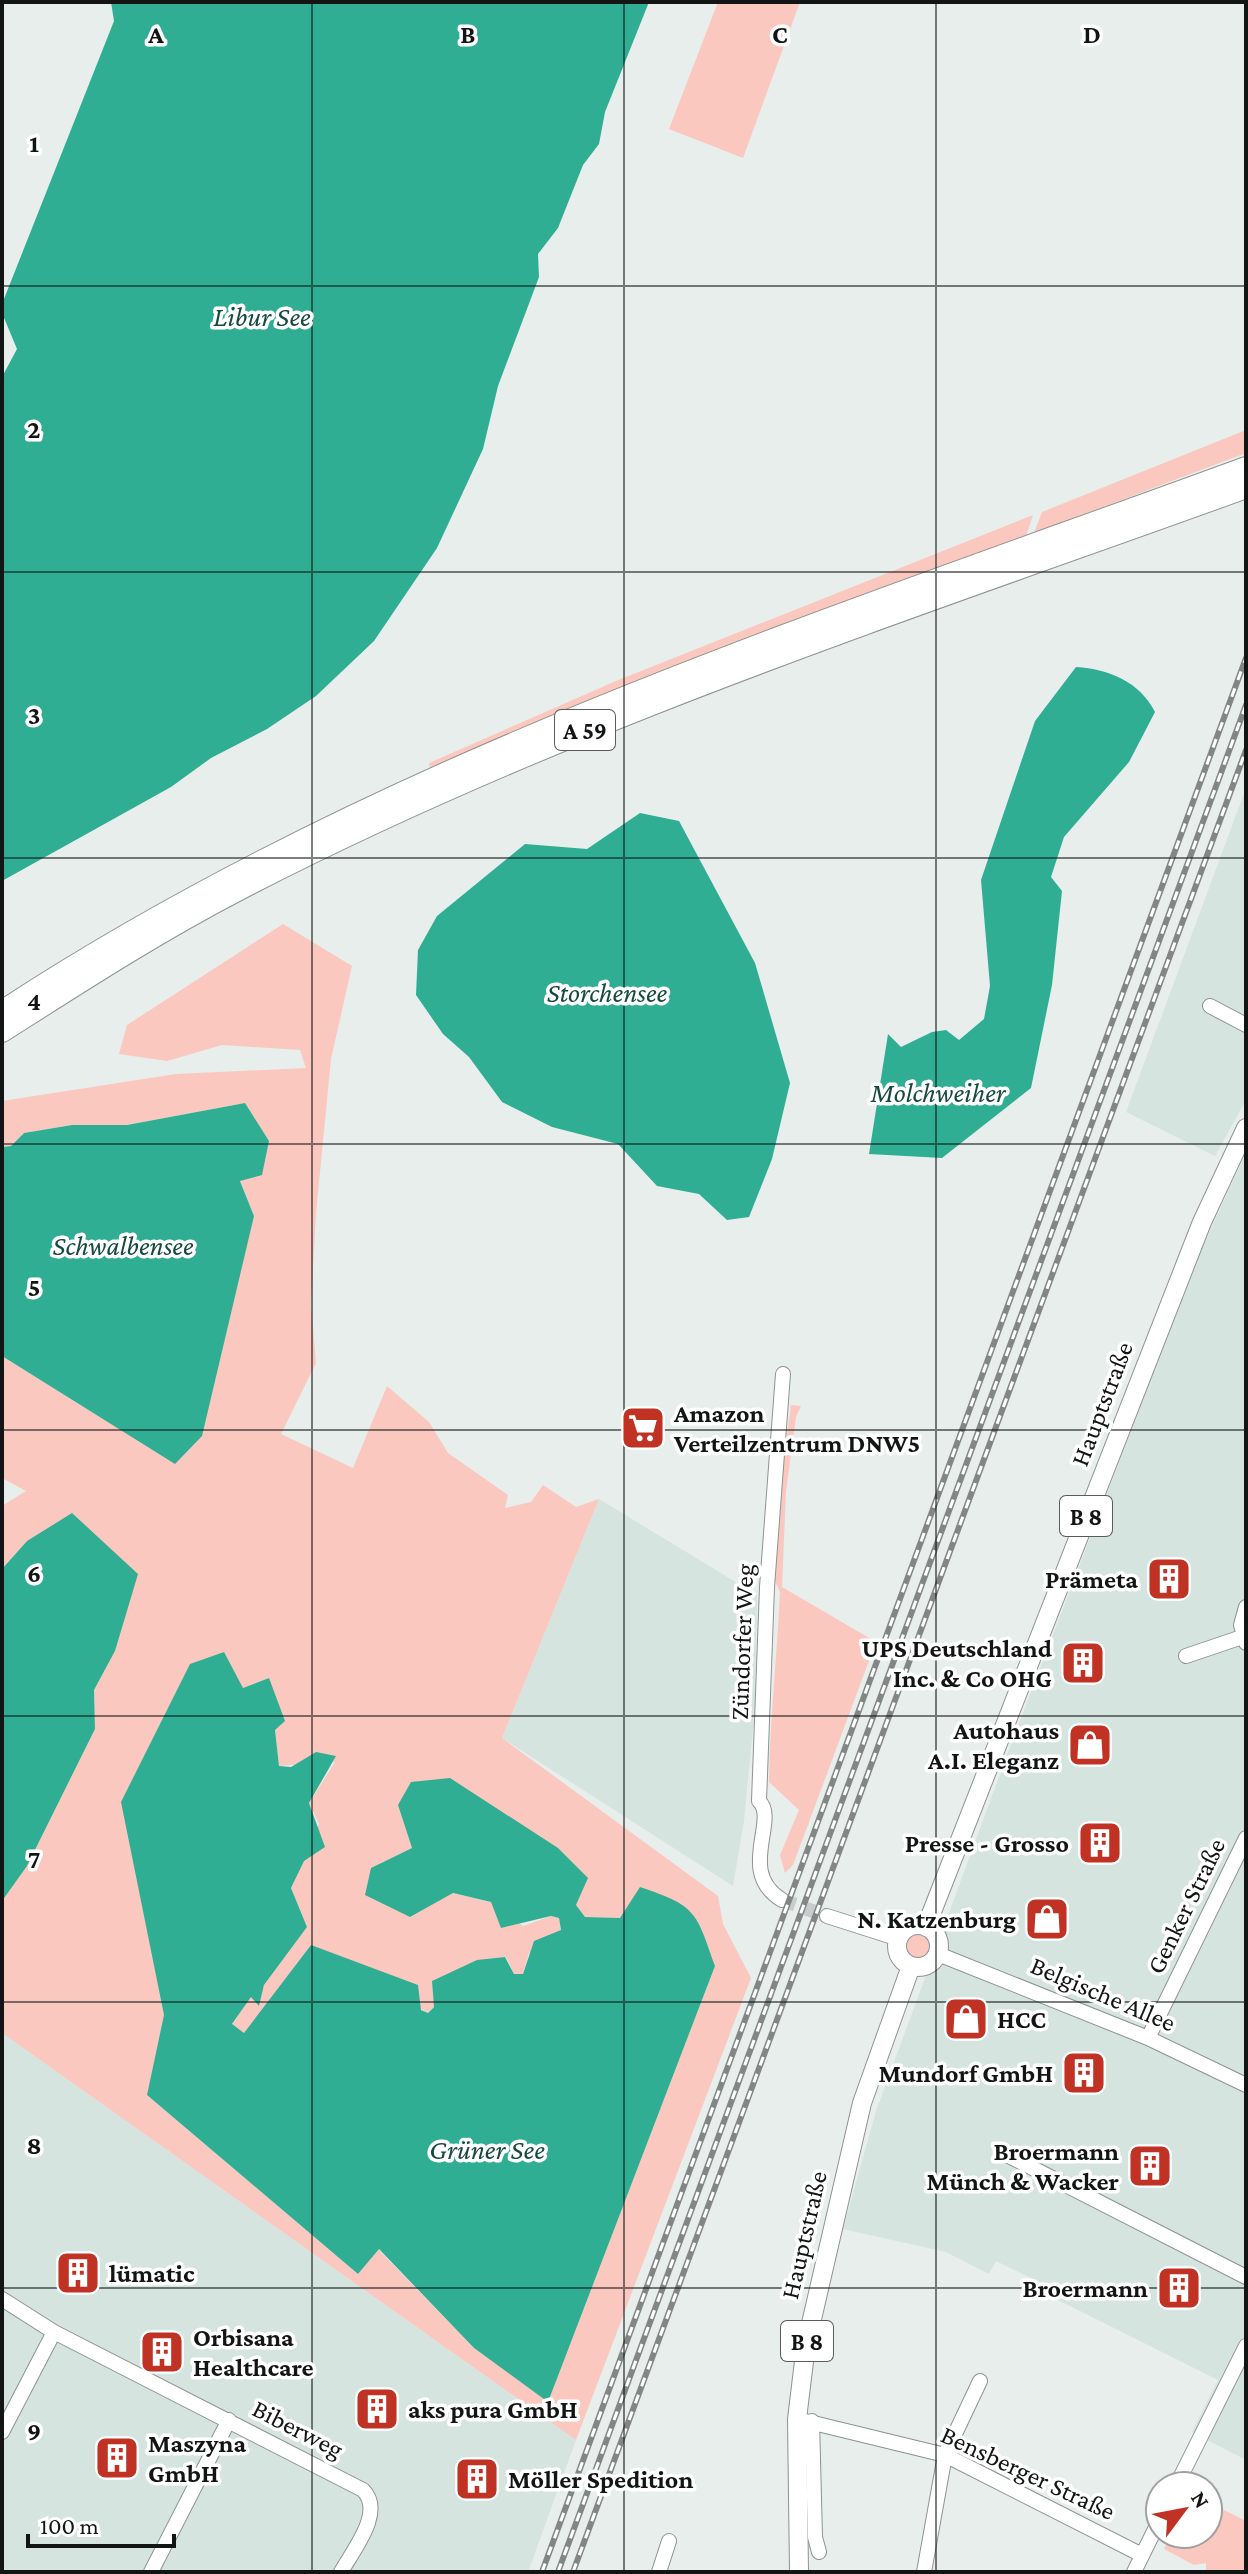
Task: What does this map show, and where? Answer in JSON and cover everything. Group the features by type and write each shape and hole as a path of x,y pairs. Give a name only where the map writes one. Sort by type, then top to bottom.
{"highway":[{"name":"A 59","path":"2,1012 190,898 397,794 597,709 1246,468"},
{"name":"A 59","path":"2,1031 160,932 276,870 410,806 592,728 1246,487"}],"main road":[{"name":"Hauptstraße","path":"926,1927 1202,1222 1246,1128"},
{"path":"913,1926 926,1927 936,1935 938,1954 924,1967 911,1966 900,1958 899,1939 913,1926"},
{"name":"Hauptstraße","path":"799,2572 806,2345 848,2160 880,2045 911,1966"}],"street":[{"path":"1210,1006 1246,1025"},
{"name":"Zündorfer Weg","path":"782,1900 773,1894 762,1877 761,1832 766,1810 759,1801 769,1548 783,1374"},
{"path":"1186,1656 1244,1640 1241,1625 1246,1607"},
{"name":"Genker Straße","path":"1148,2038 1246,1838"},
{"path":"827,1916 899,1939"},
{"name":"Belgische Allee","path":"938,1954 1148,2038 1246,2085"},
{"path":"1009,2156 1246,2277"},
{"name":"Biberweg","path":"2,2299 54,2332 229,2420 368,2495 371,2516 341,2572"},
{"path":"2,2432 54,2332"},
{"path":"1184,2470 1246,2346"},
{"path":"924,2572 945,2455 980,2381"},
{"path":"151,2572 229,2420"},
{"name":"Bensberger Straße","path":"805,2420 945,2455 1142,2555"},
{"name":"Hauptstraße","path":"805,2420 819,2552"},
{"path":"659,2572 669,2541"},
{"path":"1134,2572 1144,2550"}],"shaded area":[{"path":"718,2 800,2 743,158 669,129"},
{"path":"1246,430 1246,453 1034,533 1042,512"},
{"path":"1033,515 1026,536 615,691 430,769 429,763 616,681"},
{"path":"1246,788 1246,1100 1215,1156 1126,1112"},
{"path":"283,924 352,966 331,1059 316,1213 311,1305 316,1363 281,1434 353,1468 387,1386 429,1422 448,1453 508,1495 505,1508 531,1502 543,1485 576,1507 599,1499 502,1738 718,1896 723,1924 751,1978 576,2440 2,2033 2,1901 27,1866 95,1729 94,1690 115,1651 27,1541 2,1569 2,1506 26,1491 2,1478 2,1356 175,1463 254,1216 240,1180 245,1103 127,1125 72,1125 24,1133 11,1146 2,1147 2,1101 176,1074 306,1068 300,1050 222,1045 167,1061 119,1054 127,1025","holes":["269,1678 279,1766 335,1762 309,1803 319,1824 291,1888 307,1927 264,1985 259,2006 251,1996 232,2025 244,2034 311,1945 428,2013 466,1968 475,1963 506,1957 514,1974 523,1974 529,1953 561,1930 559,1918 551,1916 523,1926 491,1902 452,1893 410,1917 371,1868 412,1848 398,1805 575,1905 585,1917 620,1918 715,1966 548,2401 474,2348 378,2249 358,2274 147,2095 243,1688"]},
{"path":"1246,1153 1246,2460 1192,2432 1218,2380 1032,2287 1035,2280 996,2261 989,2274 946,2252 843,2229 876,2111 1010,1747 1196,1261"},
{"path":"791,1405 801,1406 796,1417 786,1492 782,1587 876,1642 793,1865 785,1873 780,1855 799,1810 769,1782 780,1592 775,1581 780,1487"},
{"path":"599,1499 757,1595 755,1708 744,1821 733,1886 502,1738"},
{"path":"918,1932 928,1936 932,1946 928,1956 918,1960 908,1956 904,1946 908,1936"},
{"path":"2,2033 576,2440 528,2572 2,2572"},
{"path":"1224,2510 1246,2521 1246,2572 1206,2571 1206,2563 1194,2565 1166,2550 1224,2550"}],"water":[{"name":"Libur See","path":"111,2 649,2 605,112 599,144 583,165 558,228 538,254 539,277 498,386 483,449 437,548 374,641 316,696 267,729 211,758 171,787 2,881 2,377 17,349 2,313 2,304 114,21"},
{"name":"Molchweiher","path":"1076,667 1122,679 1141,693 1155,712 1129,762 1064,837 1051,877 1062,891 1052,985 1031,1088 942,1158 869,1154 888,1034 901,1047 932,1032 946,1030 959,1040 984,1019 990,986 981,880 1035,721"},
{"name":"Storchensee","path":"640,813 679,821 755,963 790,1083 772,1159 749,1217 727,1220 699,1194 657,1186 618,1144 552,1127 502,1102 469,1057 443,1034 416,995 418,950 437,916 525,844 587,849"},
{"name":"Schwalbensee","path":"245,1103 269,1141 262,1175 240,1181 254,1216 202,1436 175,1464 2,1356 2,1147 11,1146 24,1133 72,1125 127,1125"},
{"path":"72,1513 138,1574 115,1651 94,1690 95,1729 27,1866 2,1901 2,1569 27,1541"},
{"name":"Grüner See","path":"224,1652 243,1688 269,1678 285,1721 275,1730 279,1766 291,1767 316,1752 336,1756 309,1803 325,1847 304,1861 291,1888 307,1927 264,1985 259,2006 251,1997 232,2024 244,2033 311,1945 418,1985 421,2010 428,2013 434,2007 432,1981 477,1960 505,1957 514,1974 523,1974 534,1941 561,1930 559,1918 551,1916 501,1928 491,1902 453,1893 410,1917 365,1895 371,1868 412,1848 398,1805 411,1782 450,1778 558,1848 588,1878 576,1905 585,1917 620,1918 640,1887 684,1906 698,1922 715,1966 548,2402 474,2348 379,2249 358,2274 147,2095 164,2015 121,1802 190,1664"}],"tunnel":[{"path":"782,1900 827,1916"}],"railway":[{"path":"542,2572 1246,658"},
{"path":"558,2572 1246,705"},
{"path":"573,2572 1246,750"}],"place":[{"name":"Amazon Verteilzentrum DNW5","path":"643,1428"},
{"name":"Prämeta","path":"1169,1579"},
{"name":"UPS Deutschland Inc. & Co OHG","path":"1083,1663"},
{"name":"Autohaus A.I. Eleganz","path":"1090,1745"},
{"name":"Presse - Grosso","path":"1100,1843"},
{"name":"N. Katzenburg","path":"1047,1919"},
{"name":"HCC","path":"966,2019"},
{"name":"Mundorf GmbH","path":"1084,2073"},
{"name":"Broermann Münch & Wacker","path":"1150,2166"},
{"name":"lümatic","path":"78,2273"},
{"name":"Broermann","path":"1179,2288"},
{"name":"Orbisana Healthcare","path":"162,2352"},
{"name":"aks pura GmbH","path":"377,2409"},
{"name":"Maszyna GmbH","path":"117,2458"},
{"name":"Möller Spedition","path":"477,2479"}]}
